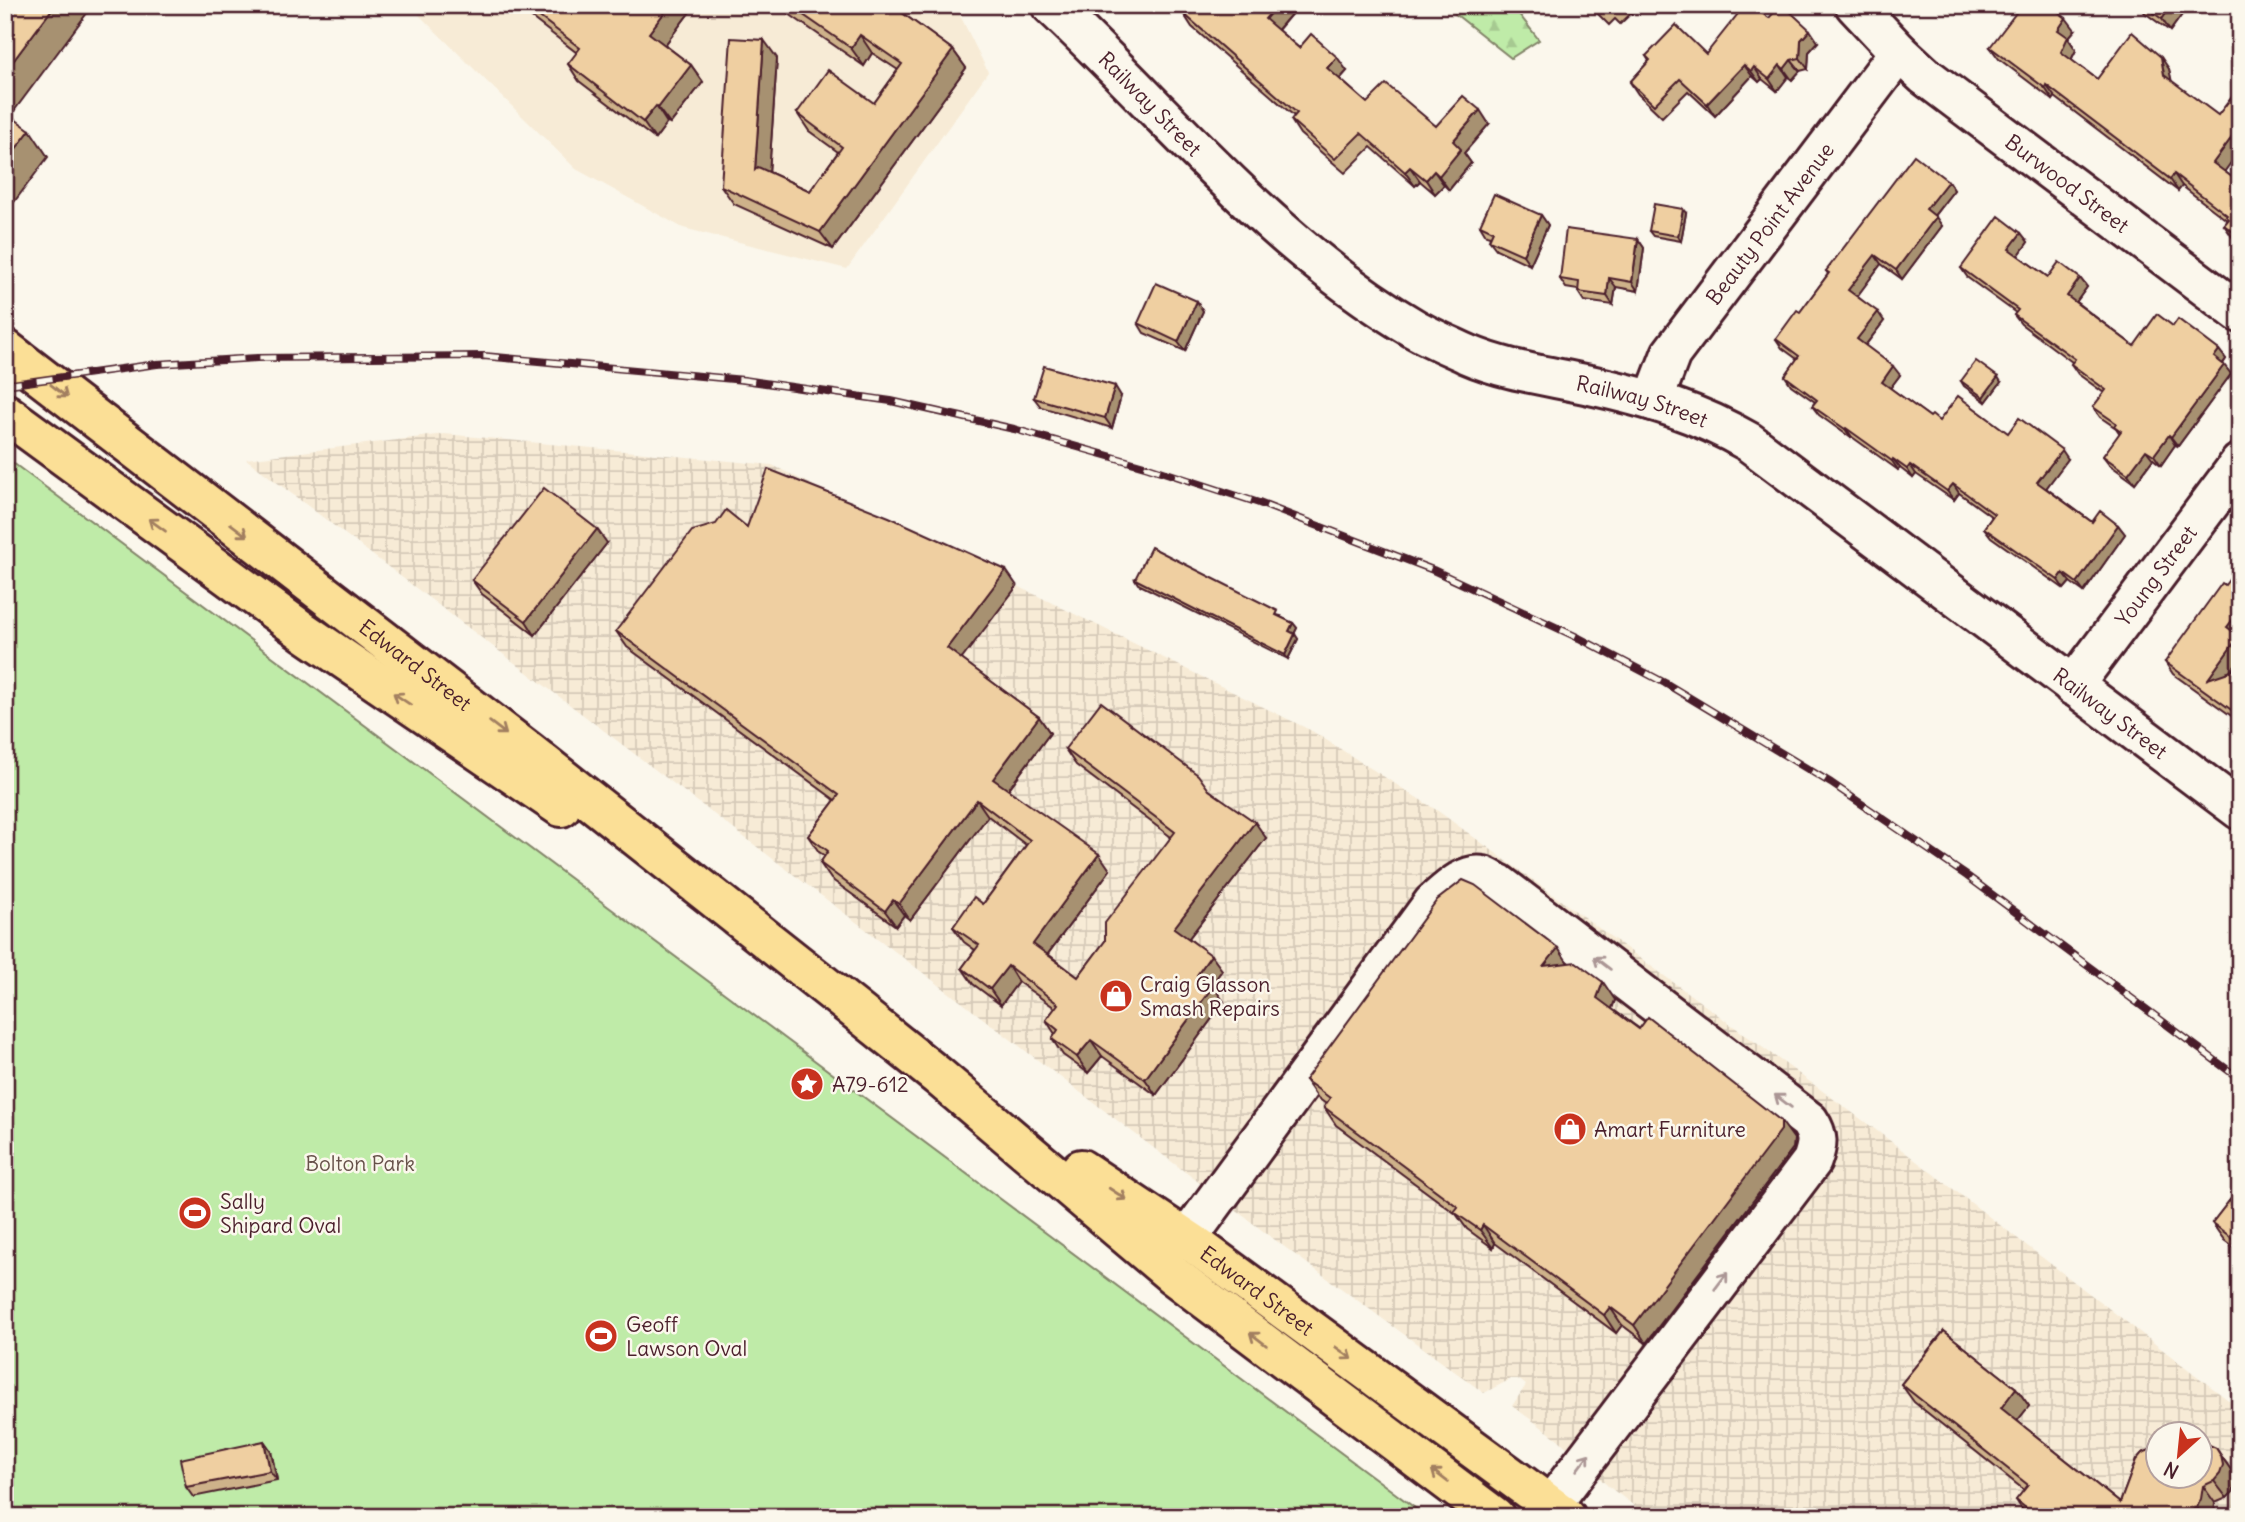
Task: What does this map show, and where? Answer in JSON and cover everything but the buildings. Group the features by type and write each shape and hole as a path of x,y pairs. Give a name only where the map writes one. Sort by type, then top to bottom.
{"highway":[{"name":"Edward Street","path":"5,349 529,751 938,1076 1173,1275 1495,1517"},
{"name":"Edward Street","path":"5,413 304,632 824,985"},
{"name":"Edward Street","path":"938,1076 1187,1239 1553,1513"}],"street":[{"name":"Railway Street","path":"1051,5 1238,191 1307,252 1372,301 1416,329 1471,355 1530,373 1688,411 1749,442 2240,810"},
{"name":"Burwood Street","path":"1855,5 1899,52 1925,75 2240,313"},
{"name":"Beauty Point Avenue","path":"1653,401 1671,354 1899,52"},
{"name":"Young Street","path":"2073,686 2240,463"},
{"path":"1187,1239 1433,903 1451,887 1467,878 1482,876 1499,884 1798,1113 1817,1134 1818,1146 1812,1161 1553,1513"}],"shaded area":[{"path":"414,5 955,5 988,72 847,269 683,228 576,169 420,16"},
{"path":"445,434 772,465 1312,731 1438,811 1876,1130 2240,1409 2240,1517 1649,1517 1608,1486 1558,1439 1512,1406 1526,1385 1518,1379 1511,1379 1484,1393 1271,1237 246,459"}],"green space":[{"path":"1444,5 1512,5 1539,40 1511,58"},
{"name":"Bolton Park","path":"5,457 1427,1517 5,1517"}],"railway":[{"path":"5,385 157,364 257,358 484,356 744,380 891,401 1014,429 1148,467 1259,503 1433,570 1579,638 1665,683 1831,783 1967,876 2240,1079"}],"place":[{"name":"Craig Glasson Smash Repairs","path":"1116,996"},
{"name":"A79-612","path":"807,1084"},
{"name":"Amart Furniture","path":"1570,1129"},
{"name":"Sally Shipard Oval","path":"195,1213"},
{"name":"Geoff Lawson Oval","path":"601,1336"}]}
